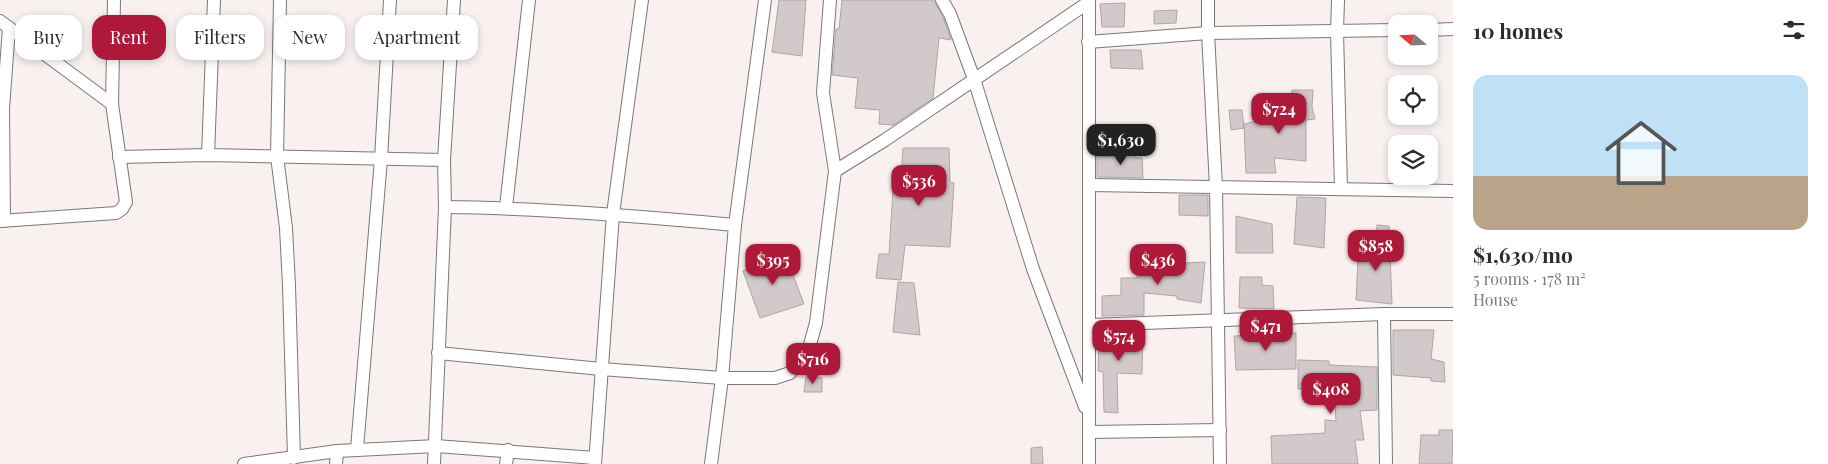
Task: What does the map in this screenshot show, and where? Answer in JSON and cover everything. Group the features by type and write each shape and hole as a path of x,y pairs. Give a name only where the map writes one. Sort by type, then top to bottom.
{"street":[{"path":"5,25 2,108 2,221 116,213 122,209 126,202 112,104 114,0"},
{"path":"208,155 214,0"},
{"path":"280,0 277,156 286,228 294,458"},
{"path":"357,449 381,159 390,0"},
{"path":"434,464 445,207 444,160 454,0"},
{"path":"506,207 529,0"},
{"path":"244,464 357,449 436,446 508,450 595,461 613,214 642,0"},
{"path":"711,464 722,378 735,225 765,0"},
{"path":"438,353 601,369 722,378 775,378 790,373 809,348 816,323 835,171 823,93 830,0"},
{"path":"942,0 950,14 974,80 1033,269 1088,414"},
{"path":"1208,0 1216,187 1220,464"},
{"path":"1338,0 1341,189"},
{"path":"835,171 885,140 1089,1"},
{"path":"1089,1 1089,464"},
{"path":"5,25 112,104"},
{"path":"1438,30 1453,29"},
{"path":"1088,42 1208,34 1388,30"},
{"path":"120,157 208,155 318,156 444,160"},
{"path":"1090,185 1453,191"},
{"path":"445,207 506,207 735,225"},
{"path":"1090,325 1384,314 1453,314"},
{"path":"1384,314 1386,464"},
{"path":"1090,432 1220,430"},
{"path":"506,464 508,450"},
{"path":"336,464 337,451"}],"building":[{"path":"779,0 806,0 802,56 772,52"},
{"path":"842,0 931,0 934,1 943,17 951,40 939,38 933,98 893,125 879,124 880,110 855,108 858,78 832,75 836,29 839,29"},
{"path":"1125,3 1124,27 1102,27 1100,4"},
{"path":"1177,10 1176,23 1154,24 1154,11"},
{"path":"1110,50 1141,50 1143,69 1111,68"},
{"path":"1292,90 1313,90 1312,107 1315,119 1306,120 1306,161 1274,158 1276,173 1246,173 1244,124 1279,116 1280,103 1290,102"},
{"path":"1229,110 1242,110 1244,128 1231,130"},
{"path":"1134,147 1135,158 1142,158 1143,178 1097,177 1097,156 1122,157 1122,148"},
{"path":"903,148 949,148 950,182 954,183 950,247 905,245 901,280 876,278 879,254 889,254 894,175 901,176"},
{"path":"1179,195 1208,195 1208,216 1179,215"},
{"path":"1297,197 1326,198 1324,248 1294,244"},
{"path":"1236,216 1272,224 1273,253 1236,253"},
{"path":"1377,225 1389,226 1392,304 1356,300 1358,259 1376,257"},
{"path":"784,251 804,304 760,318 743,271"},
{"path":"1162,254 1183,254 1183,263 1205,262 1201,303 1177,299 1177,296 1144,293 1144,315 1102,316 1102,296 1121,295 1121,278 1137,278 1137,272 1154,273 1154,265 1163,265"},
{"path":"1240,277 1262,277 1262,285 1273,286 1274,309 1239,308"},
{"path":"898,282 914,283 920,335 893,332"},
{"path":"1393,330 1434,330 1431,359 1444,362 1445,382 1431,381 1431,378 1393,375"},
{"path":"1143,331 1142,374 1117,373 1118,413 1104,412 1103,372 1098,371 1099,339 1102,339 1102,333"},
{"path":"1296,333 1296,369 1236,370 1234,336"},
{"path":"1298,360 1329,361 1329,365 1377,367 1377,410 1360,411 1364,440 1355,440 1358,464 1272,464 1271,436 1325,433 1325,420 1336,421 1334,389 1298,389"},
{"path":"806,377 822,378 822,392 804,392"},
{"path":"1439,430 1453,430 1452,464 1419,464 1421,435 1439,435"},
{"path":"1042,447 1043,464 1031,464 1031,448"}]}
